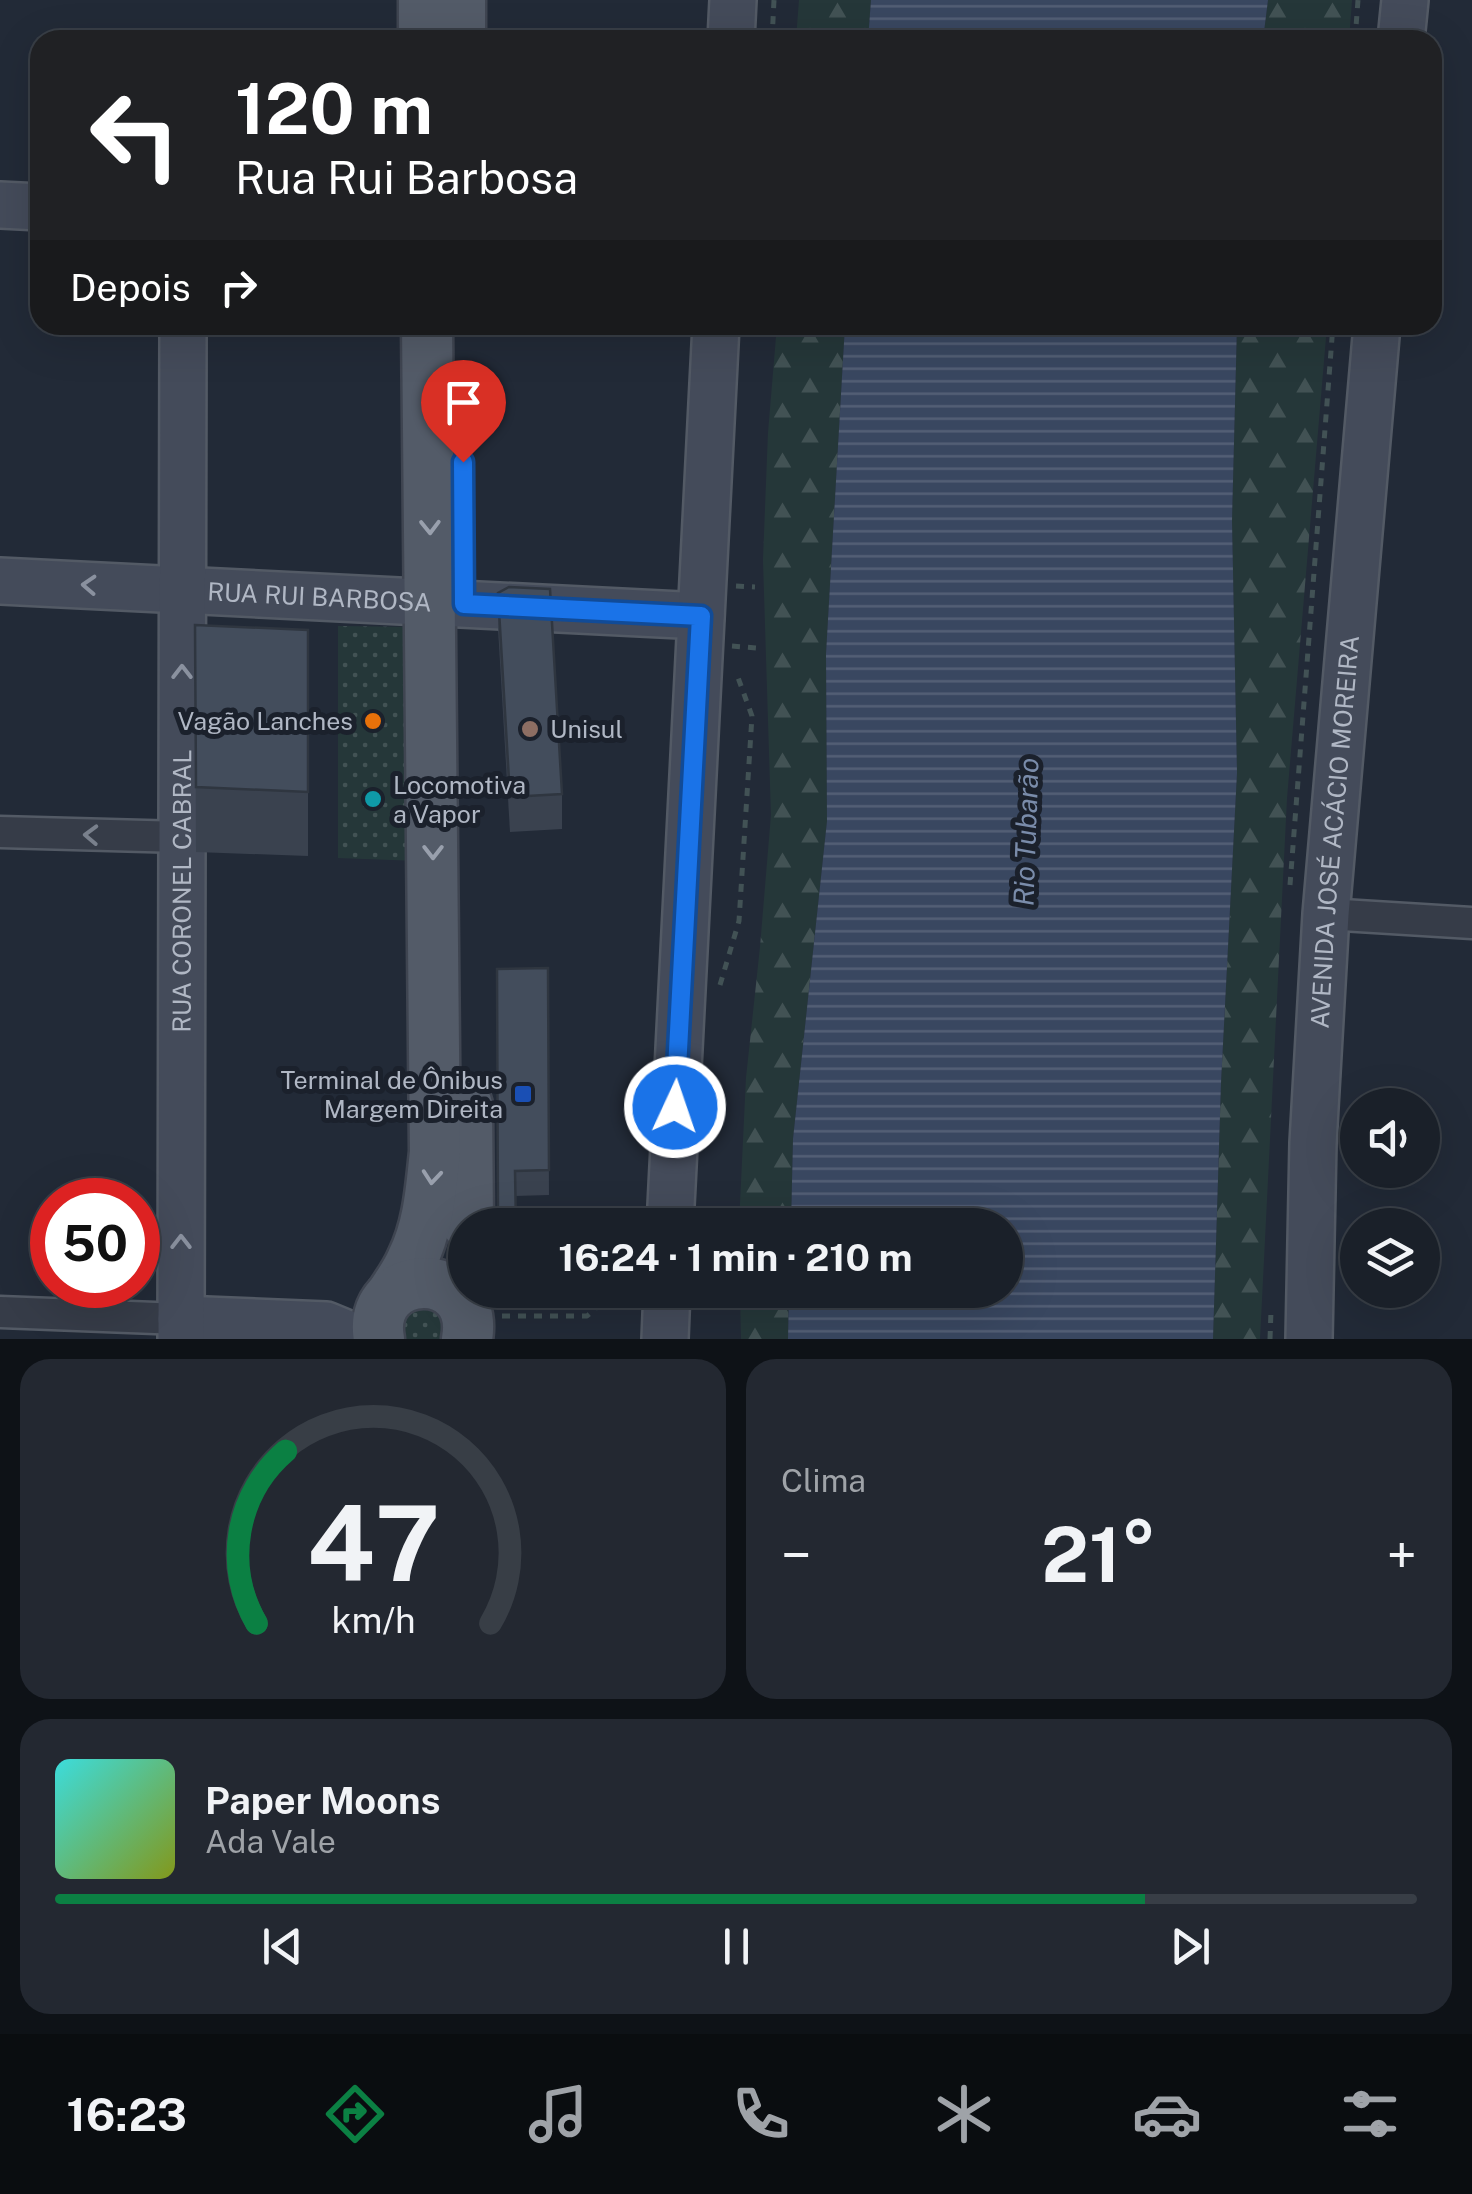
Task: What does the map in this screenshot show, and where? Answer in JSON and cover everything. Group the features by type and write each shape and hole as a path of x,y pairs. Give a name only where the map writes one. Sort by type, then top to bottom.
{"main road":[{"path":"424,0 424,30"},
{"path":"460,0 460,30"},
{"path":"732,30 733,0"},
{"path":"1402,30 1405,0"},
{"path":"0,205 30,206"},
{"name":"RUA CORONEL CABRAL","path":"180,1329 183,335"},
{"path":"429,335 447,603 467,1208"},
{"path":"368,1321 412,1260 431,1196 447,603 461,335"},
{"path":"672,1208 724,616 716,335"},
{"name":"AVENIDA JOSÉ ACÁCIO MOREIRA","path":"1309,1339 1313,1143 1326,914 1376,335"},
{"name":"RUA RUI BARBOSA","path":"0,580 724,616"},
{"path":"180,1329 368,1321 404,1286 419,1282 448,1289 459,1299 469,1322"},
{"path":"665,1339 667,1308"}],"street":[{"path":"0,832 182,838"},
{"path":"1326,914 1472,923"},
{"path":"0,1312 180,1329"}],"path":[{"path":"772,30 774,0"},
{"path":"1356,30 1358,0"},
{"path":"719,988 739,921 752,716 732,661 724,616 737,586"},
{"path":"469,1322 587,1316 596,1308"}],"green space":[{"path":"799,0 871,0 869,30 797,30"},
{"path":"1268,0 1352,0 1350,30 1264,30"},
{"path":"776,335 844,335 826,654 827,821 793,1139 791,1208 740,1208 746,1078 771,815 763,560"},
{"path":"1237,335 1326,335 1287,798 1260,1339 1213,1339 1237,773 1232,521"},
{"path":"338,626 417,627 420,861 338,858"},
{"path":"421,1292 459,1339 388,1339"},
{"path":"740,1308 789,1308 788,1339 741,1339"}],"water":[{"path":"871,0 1268,0 1264,30 869,30"},
{"name":"Rio Tubarão","path":"844,335 1237,335 1232,521 1237,773 1213,1339 788,1339 789,1308 1023,1308 1023,1208 791,1208 793,1139 827,821 826,654"}],"building":[{"name":"Unisul","path":"509,587 550,589 562,794 510,797 498,593"},
{"path":"195,625 308,630 308,792 196,787"},
{"name":"Terminal de Ônibus Margem Direita","path":"548,968 549,1170 515,1171 516,1208 498,1208 497,969"}],"place":[{"name":"Vagão Lanches","path":"373,721"},
{"name":"Unisul","path":"530,729"},
{"name":"Locomotiva a Vapor","path":"373,799"},
{"name":"Terminal de Ônibus Margem Direita","path":"523,1094"}],"route":[{"path":"463,462 464,604 701,616 675,1107"}]}
